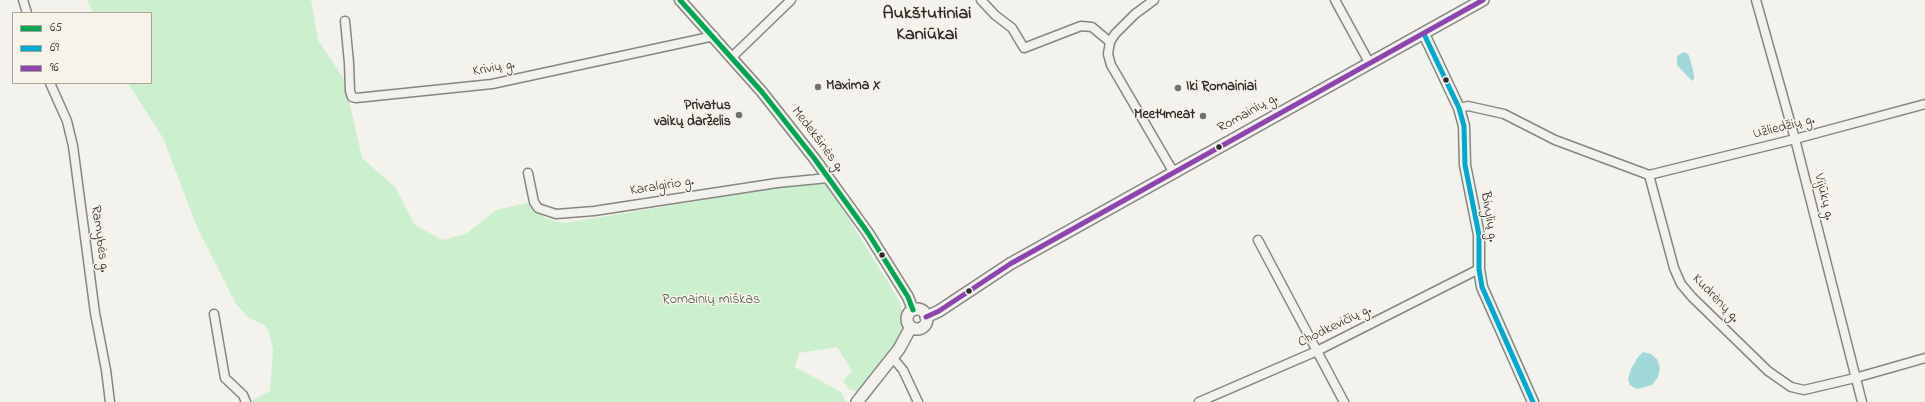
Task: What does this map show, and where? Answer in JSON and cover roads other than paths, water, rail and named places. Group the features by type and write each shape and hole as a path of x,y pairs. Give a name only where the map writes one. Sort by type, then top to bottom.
{"main road":[{"name":"Romainių g.","path":"926,317 939,311 1010,264 1483,0"},
{"path":"913,310 920,310 926,317 926,323 921,328 911,327 907,318 913,310"},
{"path":"857,402 892,357 911,327"}],"street":[{"path":"23,0 27,12"},
{"name":"Medekšinės g.","path":"680,0 714,36 762,92 828,178 868,234 908,297 913,310"},
{"path":"732,57 791,0"},
{"path":"981,0 995,15 1012,28 1024,48 1080,26 1092,27 1110,42"},
{"path":"1154,0 1121,27 1110,42 1108,54 1112,65 1174,173"},
{"path":"1335,0 1370,64"},
{"name":"Vijūkų g.","path":"1756,0 1795,139 1862,402"},
{"name":"Krivių g.","path":"345,21 350,91 352,97 356,98 492,84 714,36"},
{"name":"Bivylių g.","path":"1424,34 1459,108 1464,126 1468,185 1479,235 1479,269 1482,287 1533,402"},
{"name":"Ramybės g.","path":"50,84 67,121 73,146 110,402"},
{"name":"Užliedžių g.","path":"1649,175 1795,139 1925,104"},
{"path":"1459,108 1468,106 1504,114 1555,140 1649,175"},
{"name":"Karalgirio g.","path":"528,173 534,202 538,208 548,213 556,214 594,211 777,183 828,178"},
{"name":"Kudrėnų g.","path":"1649,175 1674,268 1681,284 1692,297 1768,371 1791,387 1804,390 1856,378 1925,358"},
{"path":"1258,240 1344,402"},
{"name":"Chodkevičių g.","path":"1199,402 1317,351 1479,269"},
{"path":"214,314 225,378 243,395 246,402"},
{"path":"892,357 903,370 918,402"}],"water":[{"path":"1684,52 1688,54 1690,58 1694,75 1694,79 1692,81 1677,65 1677,56"},
{"path":"1643,352 1651,354 1657,359 1660,368 1658,377 1652,385 1637,389 1630,385 1628,379 1631,369 1638,357"}],"place":[{"name":"Maxima X","path":"818,87"},
{"name":"Iki Romainiai","path":"1178,88"},
{"name":"Privatus vaikų darželis","path":"739,115"},
{"name":"Meet4meat","path":"1203,116"}],"district":[{"name":"Aukštutiniai Kaniūkai","path":"927,25"}],"park label":[{"name":"Romainių miškas","path":"711,301"}]}
